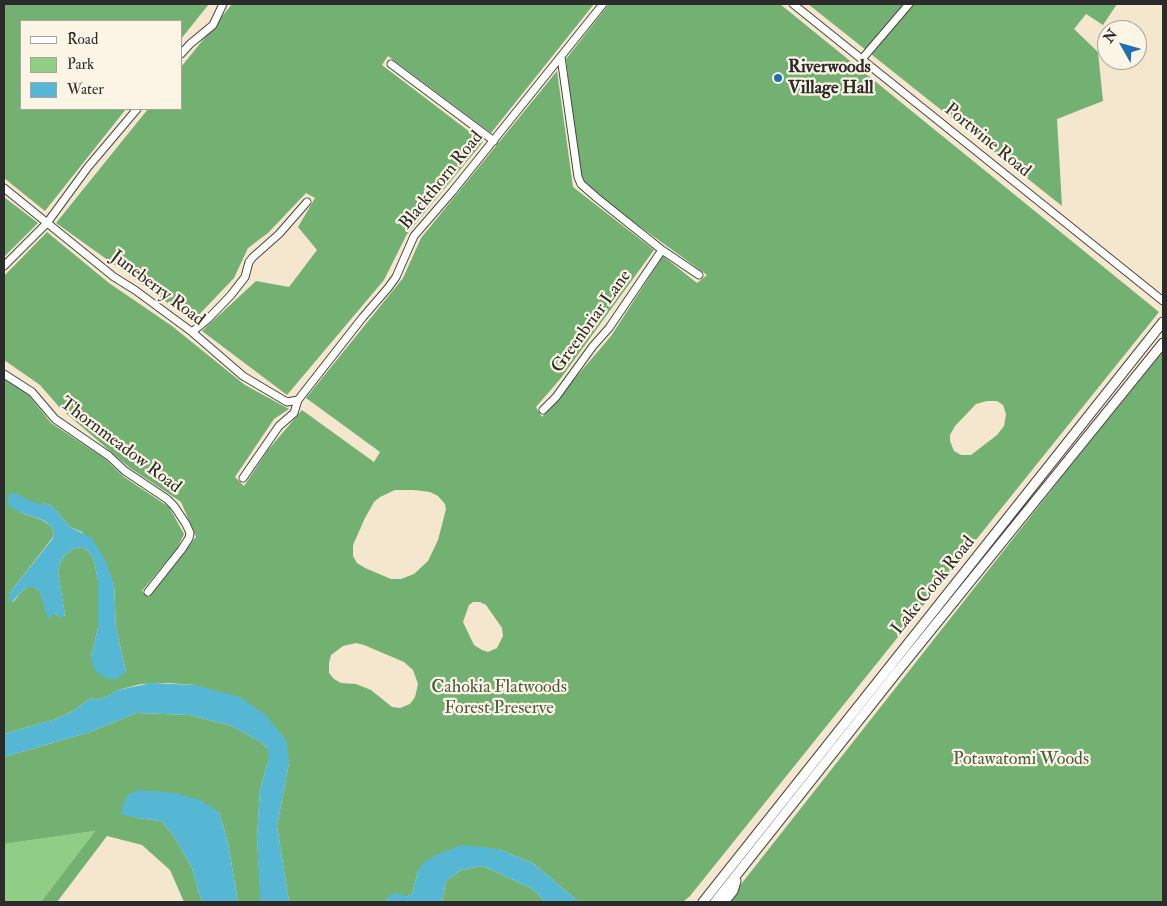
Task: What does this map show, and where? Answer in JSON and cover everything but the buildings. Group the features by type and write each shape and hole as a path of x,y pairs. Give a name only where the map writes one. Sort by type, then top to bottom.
{"main road":[{"name":"Lake Cook Road","path":"734,872 1163,322"},
{"name":"Lake Cook Road","path":"734,872 1163,343"},
{"path":"695,902 720,875 734,872"},
{"path":"703,902 734,872"},
{"path":"715,902 734,872"},
{"path":"724,902 732,891 734,872"}],"street":[{"path":"182,53 186,47 213,25 223,4"},
{"name":"Blackthorn Road","path":"243,478 279,426 294,413 298,400 396,277 414,236 494,141 603,4"},
{"name":"Portwine Road","path":"793,4 1163,301"},
{"path":"862,59 909,4"},
{"path":"561,57 578,177 581,184 662,250 699,275"},
{"path":"390,64 494,141"},
{"path":"4,266 46,223 88,167 136,110"},
{"name":"Juneberry Road","path":"4,188 114,277 192,332 243,376 287,402 298,400"},
{"path":"192,332 208,319 231,295 245,277 249,262 253,256 280,234 307,202"},
{"name":"Greenbriar Lane","path":"543,410 556,397 593,346 605,334 662,250"},
{"name":"Thornmeadow Road","path":"4,374 32,392 55,419 109,456 125,471 167,499 174,506 189,529 189,538 148,592"}],"green space":[{"path":"4,4 209,4 182,38 182,20 20,20 20,110 125,110 45,211 4,178"},
{"path":"232,4 594,4 491,133 388,56 382,65 483,142 407,234 384,280 287,395 202,331 256,281 289,287 317,250 298,227 315,198 306,193 268,233 248,248 234,278 193,321 56,223 147,110 182,110 182,66"},
{"name":"Cahokia Flatwoods Forest Preserve","path":"609,4 780,4 1159,312 690,896 683,902 579,902 534,864 499,849 418,871 412,894 406,897 388,897 387,902 289,902 277,826 289,763 194,685 168,683 141,684 118,690 106,697 94,700 92,697 73,711 56,719 4,734 4,378 27,393 51,423 104,458 124,477 169,507 184,534 177,549 142,591 149,597 196,537 181,502 130,468 61,409 40,385 4,360 4,276 47,232 109,283 172,326 245,385 289,409 274,419 235,477 244,486 268,450 302,410 374,462 380,452 306,398 403,278 421,238 557,71 573,187 654,250 561,378 536,407 542,417 611,336 663,256 697,283 707,275 581,184 566,59","holes":["997,401 1003,405 1006,414 1004,426 997,435 971,455 961,455 954,451 950,435 955,426 976,404","395,490 414,490 430,492 438,496 445,504 446,509 438,540 428,561 414,574 401,579 391,579 365,568 357,563 353,556 353,545 365,518 374,502","45,503 52,506 70,527 82,532 114,584 116,628 126,672 91,656 98,628 98,581 94,560 88,551 81,547 73,549 64,556 60,563 58,572 65,616 58,616 54,613 44,601 40,592 34,587 28,587 22,591 13,602 9,594 53,537 54,532 51,526 42,520 19,512","473,602 480,602 486,605 502,628 503,636 497,648 488,652 474,645 463,622 469,605","356,643 404,662 413,670 418,684 415,697 410,704 400,708 392,707 371,690 356,684 341,683 329,673 331,655 343,646"]},
{"path":"808,4 1117,4 1106,20 1097,21 1086,14 1074,29 1097,51 1097,70 1100,70 1103,101 1057,119 1062,206"},
{"path":"4,197 38,223 4,257"},
{"name":"Potawatomi Woods","path":"1163,351 1163,902 727,902 1068,469"},
{"path":"136,713 190,715 232,726 261,742 268,749 268,762 260,789 257,838 261,902 238,902 228,843 219,812 137,818 161,821 174,836 192,868 203,902 184,902 170,870 142,845 107,836 57,902 41,902 95,831 4,844 4,757 90,732"},
{"path":"95,831 41,902 4,902 4,844"},
{"path":"483,866 533,889 545,902 442,902 446,881 461,870"}],"water":[{"path":"12,492 38,504 45,503 52,506 70,527 92,538 107,564 114,584 116,628 126,672 115,680 103,677 93,666 91,656 98,628 98,581 94,560 88,551 81,547 73,549 64,556 60,563 58,572 65,615 61,618 54,613 50,618 47,616 40,593 34,587 28,587 22,591 12,602 9,600 9,594 53,538 54,532 51,526 43,520 19,512 8,505 8,497"},
{"path":"151,683 194,685 240,697 267,716 287,742 289,763 277,826 289,902 261,902 260,897 257,838 260,789 268,762 268,749 261,742 232,726 190,715 136,713 90,732 4,757 4,734 56,719 73,711 92,697 94,700 106,697 118,690"},
{"path":"139,790 174,793 200,800 219,812 228,843 238,902 203,902 192,868 174,836 161,821 121,814 128,795"},
{"path":"462,845 499,849 534,864 579,902 545,902 533,889 483,866 461,870 446,881 442,902 387,902 388,897 395,892 406,897 412,894 418,871 423,863 436,855"}],"place":[{"name":"Riverwoods Village Hall","path":"778,78"}]}
